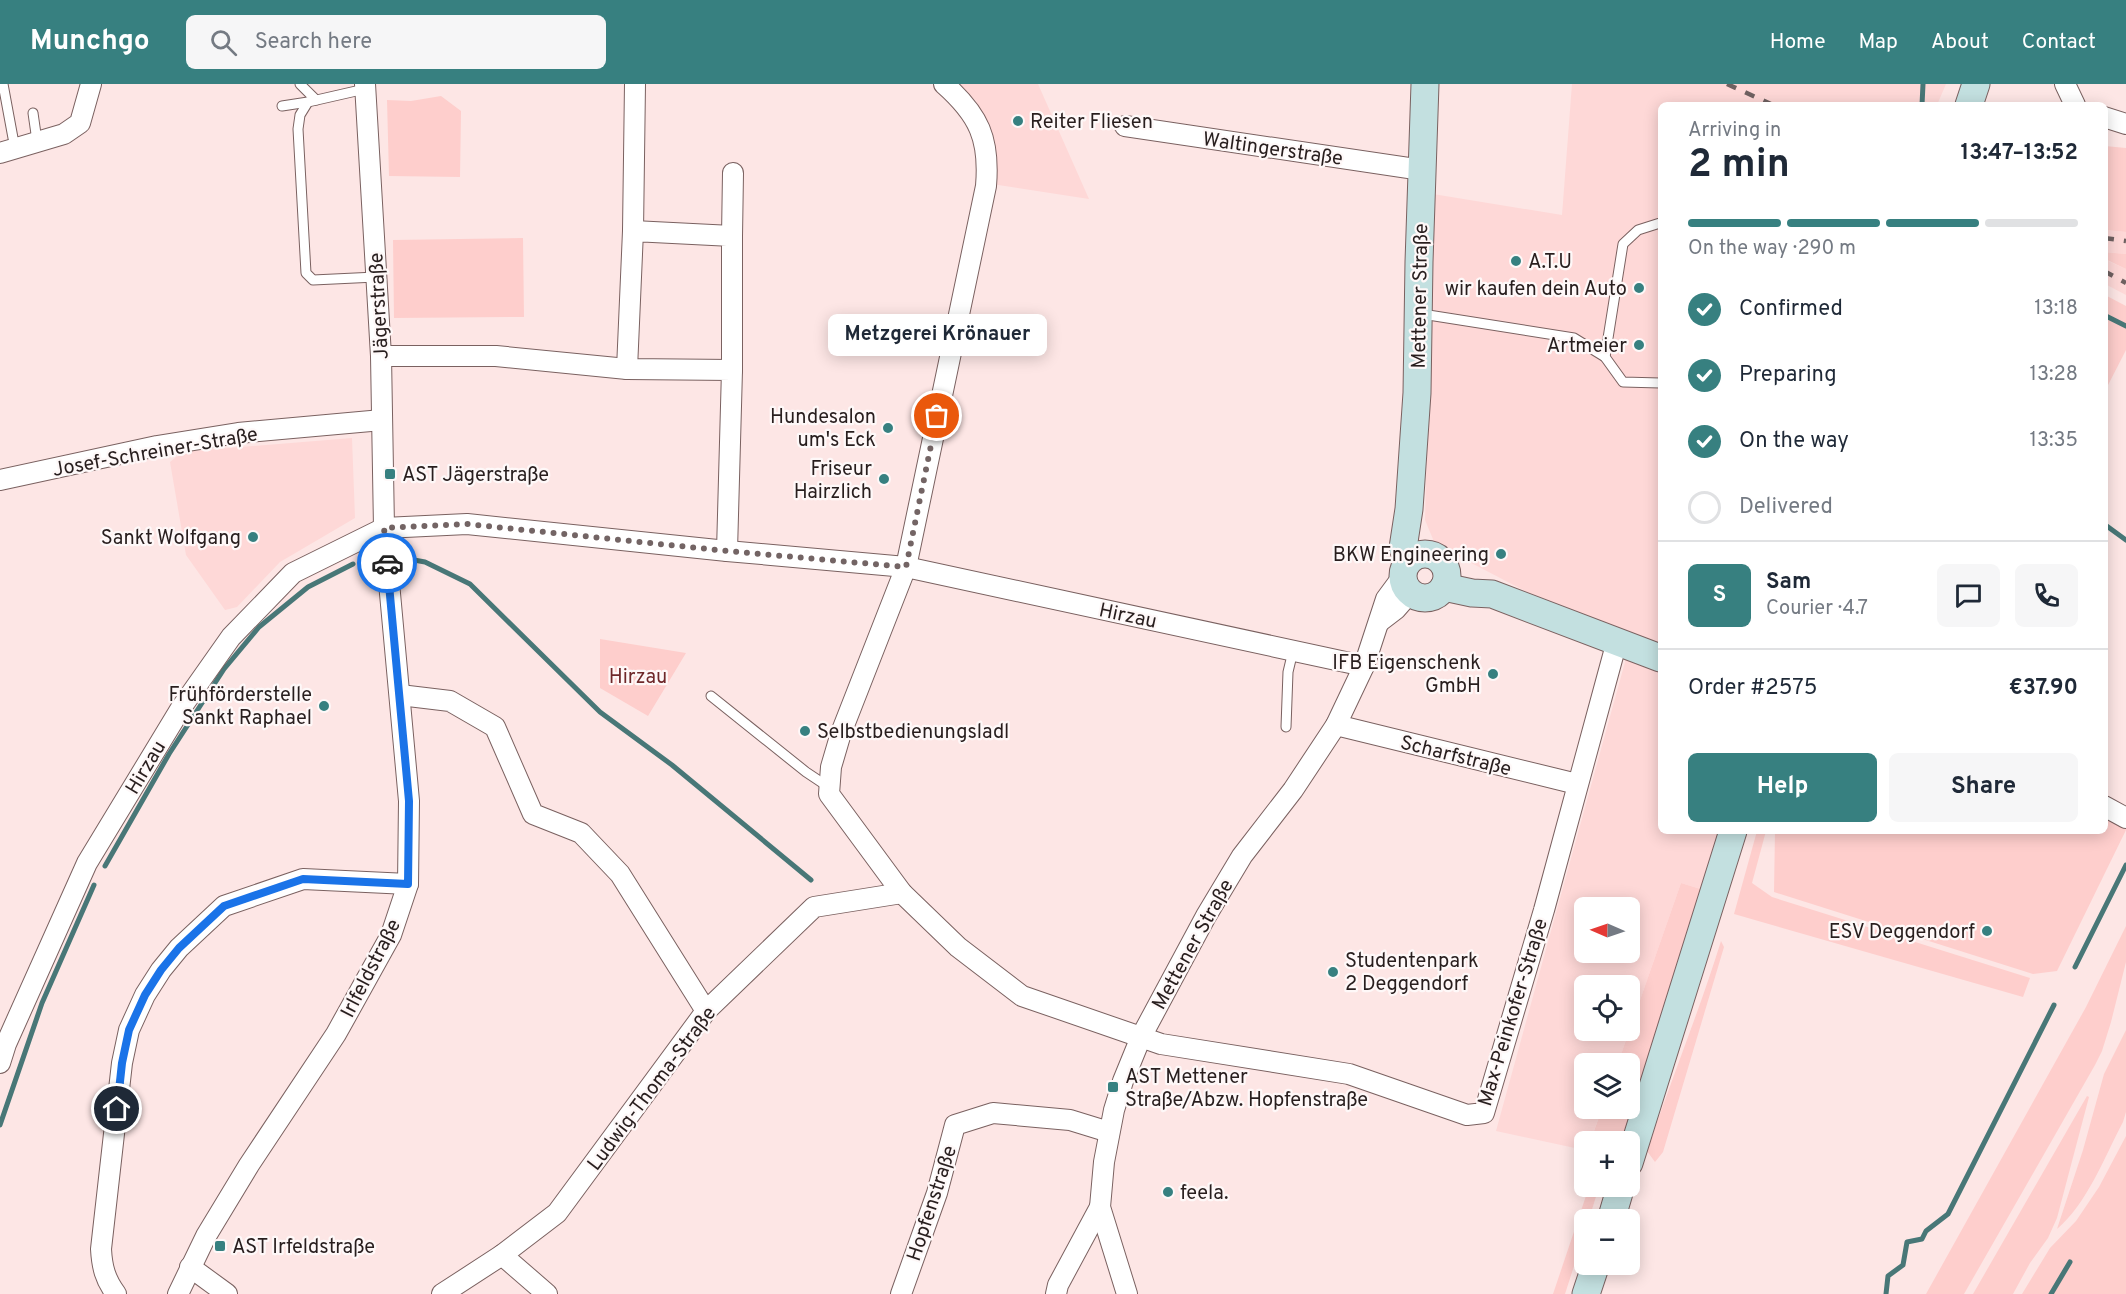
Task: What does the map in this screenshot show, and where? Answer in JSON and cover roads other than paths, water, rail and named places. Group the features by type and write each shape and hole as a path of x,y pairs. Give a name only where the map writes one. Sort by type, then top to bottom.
{"street":[{"path":"9,150 64,134 80,123 92,84"},
{"path":"627,369 633,231 635,84"},
{"path":"944,84 972,112 981,132 988,159 986,186 906,567 841,733 831,767 829,795 902,893 958,947 1022,996 1141,1037"},
{"name":"Mettener Straße","path":"1127,1294 1100,1206 1104,1162 1117,1096 1141,1037 1206,916 1242,856 1293,790 1336,725 1364,666 1386,599 1411,571 1403,548 1409,509 1417,393 1425,84"},
{"path":"1970,102 1976,84"},
{"path":"2065,84 2074,102"},
{"name":"Jägerstraße","path":"365,86 381,356 384,528"},
{"path":"2108,118 2126,124"},
{"name":"Waltingerstraße","path":"1125,126 1422,170"},
{"path":"727,551 732,370 733,173"},
{"path":"633,231 732,236"},
{"path":"381,356 496,356 627,369 732,370"},
{"name":"Josef-Schreiner-Straße","path":"0,480 157,446 238,433 382,420"},
{"name":"Hirzau","path":"0,1063 3,1042 87,863 181,708 231,637 293,573 384,528 467,524 906,567 1364,666"},
{"name":"Irlfeldstraße","path":"178,1294 190,1267 249,1165 336,1034 391,935 408,884 409,801 384,528"},
{"path":"1445,579 1437,595 1426,599 1415,596 1411,571 1438,559 1445,579 1472,593 1492,594 1658,657"},
{"name":"Max-Peinkofer-Straße","path":"1141,1037 1161,1044 1349,1074 1467,1115 1484,1113 1544,910 1617,642"},
{"path":"400,695 450,701 495,727 533,814 581,833 621,874 706,1011"},
{"name":"Scharfstraße","path":"1336,725 1577,784"},
{"path":"2108,808 2126,818"},
{"path":"1639,1131 1732,834"},
{"path":"116,1294 108,1283 102,1268 100,1249 122,1063 129,1030 145,995 161,970 179,948 224,906 303,879 408,884"},
{"name":"Ludwig-Thoma-Straße","path":"442,1294 502,1254 557,1213 706,1011 814,907 902,893"},
{"name":"Hopfenstraße","path":"900,1294 937,1193 955,1125 993,1113 1070,1120 1109,1132"},
{"path":"1056,1294 1058,1285 1100,1206"},
{"path":"502,1254 547,1294"},
{"path":"190,1267 227,1294"},
{"path":"1586,1294 1592,1275"}],"lane":[{"path":"3,84 13,138 9,150"},
{"path":"300,84 312,101"},
{"path":"282,106 312,101 365,86"},
{"path":"312,101 300,115 298,129 306,273 313,280 376,277"},
{"path":"33,113 37,141"},
{"path":"1605,357 1623,244 1638,230 1658,225"},
{"path":"1418,313 1574,338 1605,357 1623,382 1658,383"},
{"path":"1286,727 1288,672 1293,651"},
{"path":"711,696 806,772 830,788"}],"waterway":[{"path":"1922,102 1923,84"},
{"path":"2108,317 2126,326"},
{"path":"2108,527 2126,540"},
{"path":"414,560 425,562 470,584 600,712 672,765 811,880"},
{"path":"105,866 169,754 224,669 259,627 308,587 353,564"},
{"path":"2075,967 2126,865"},
{"path":"0,1125 42,1003 94,885"},
{"path":"1886,1294 1888,1276 1903,1265 1907,1242 1922,1239 1926,1231 1948,1214 2054,1005"},
{"path":"2051,1294 2070,1262"}],"railway":[{"path":"1727,84 1766,102"},
{"path":"2108,239 2126,241"},
{"path":"2108,273 2126,283"}],"place":[{"name":"Reiter Fliesen","path":"1018,121"},
{"name":"A.T.U","path":"1516,261"},
{"name":"wir kaufen dein Auto","path":"1639,288"},
{"name":"Artmeier","path":"1639,345"},
{"name":"Metzgerei Krönauer","path":"937,416"},
{"name":"Hundesalon um's Eck","path":"888,428"},
{"name":"AST Jägerstraße","path":"390,474"},
{"name":"Friseur Hairzlich","path":"884,479"},
{"name":"Sankt Wolfgang","path":"253,537"},
{"name":"BKW Engineering","path":"1501,554"},
{"name":"IFB Eigenschenk GmbH","path":"1493,674"},
{"name":"Frühförderstelle Sankt Raphael","path":"324,706"},
{"name":"Selbstbedienungsladl","path":"805,731"},
{"name":"ESV Deggendorf","path":"1987,931"},
{"name":"Studentenpark 2 Deggendorf","path":"1333,972"},
{"name":"AST Mettener Straße/Abzw. Hopfenstraße","path":"1113,1087"},
{"name":"feela.","path":"1168,1192"},
{"name":"AST Irfeldstraße","path":"220,1246"}]}
